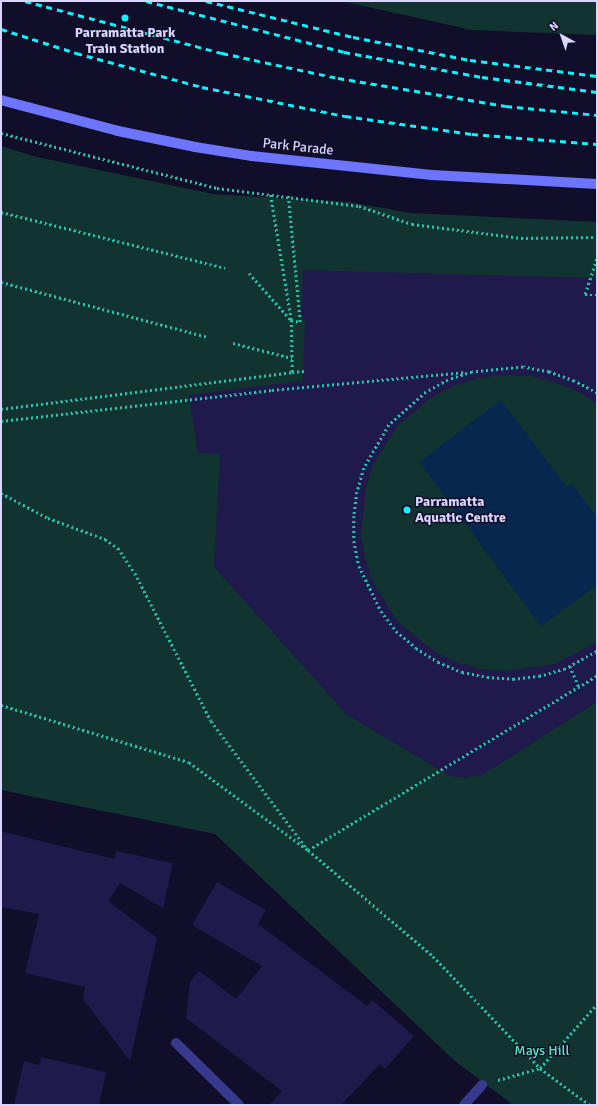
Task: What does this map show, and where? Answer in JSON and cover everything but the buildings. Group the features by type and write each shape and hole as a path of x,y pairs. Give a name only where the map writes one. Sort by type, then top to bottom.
{"street":[{"name":"Park Parade","path":"1,100 118,131 195,148 252,156 432,175 597,184"},
{"path":"176,1042 239,1105"},
{"path":"464,1105 482,1085"}],"path":[{"path":"1,133 217,188 270,193 359,206 412,224 521,238 597,237"},
{"path":"270,193 291,320 292,372"},
{"path":"249,273 291,320 300,322 288,196"},
{"path":"1,212 225,268"},
{"path":"597,259 585,295 597,295"},
{"path":"1,282 208,337"},
{"path":"233,343 292,358"},
{"path":"1,421 272,390 522,367 549,372 574,380 597,393"},
{"path":"1,409 304,371"},
{"path":"472,372 448,380 406,407 389,425 375,445 357,492 354,541 359,566 371,594 396,631 416,648 438,662 462,672 487,677 513,679 539,676 570,666 597,651"},
{"path":"1,493 48,518 105,539 118,548 135,573 211,721 308,850"},
{"path":"570,666 579,687"},
{"path":"308,850 597,676"},
{"path":"1,705 188,762 308,850 433,956 540,1068 590,1105"},
{"path":"482,1085 540,1068 597,1004"}],"green space":[{"path":"341,1 597,1 597,35 472,30"},
{"name":"Mays Hill","path":"1,146 37,157 213,194 349,202 411,213 597,222 597,1105 513,1105 455,1061 215,834 1,790"}],"water":[{"path":"501,400 567,487 572,484 597,517 597,585 541,626 419,462"}],"railway":[{"path":"25,1 222,53 338,78 506,106 597,115"},
{"path":"146,1 344,52 482,77 597,92"},
{"path":"206,1 353,37 470,60 597,76"},
{"path":"1,29 76,53 202,87 345,116 472,134 597,144"}],"place":[{"name":"Parramatta Park Train Station","path":"125,18"},
{"name":"Parramatta Aquatic Centre","path":"407,510"}]}
